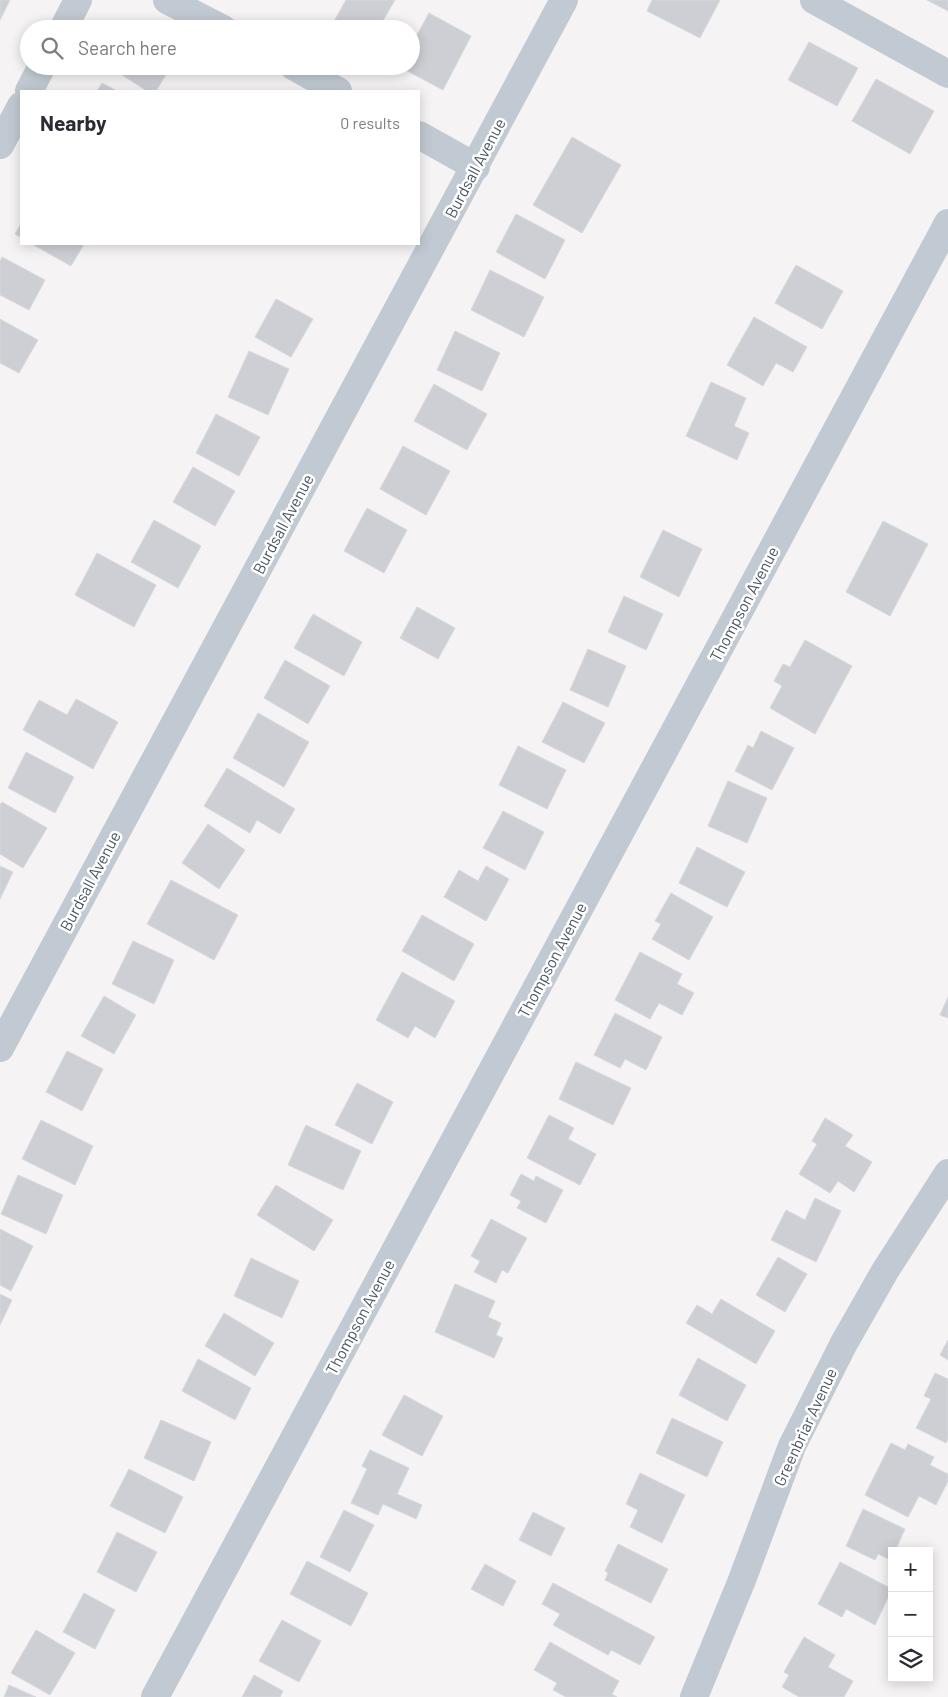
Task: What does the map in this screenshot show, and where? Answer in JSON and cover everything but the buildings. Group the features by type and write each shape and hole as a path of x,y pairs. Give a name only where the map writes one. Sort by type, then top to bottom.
{"street":[{"path":"68,20 78,0"},
{"path":"167,0 206,20"},
{"name":"Burdsall Avenue","path":"0,1048 476,167 564,0"},
{"path":"814,0 948,74"},
{"path":"30,90 37,75"},
{"path":"309,75 336,90"},
{"path":"0,146 20,108"},
{"path":"420,136 476,167"},
{"name":"Thompson Avenue","path":"155,1697 948,223"},
{"name":"Greenbriar Avenue","path":"694,1697 742,1580 792,1446 844,1343 885,1270 948,1173"}]}
